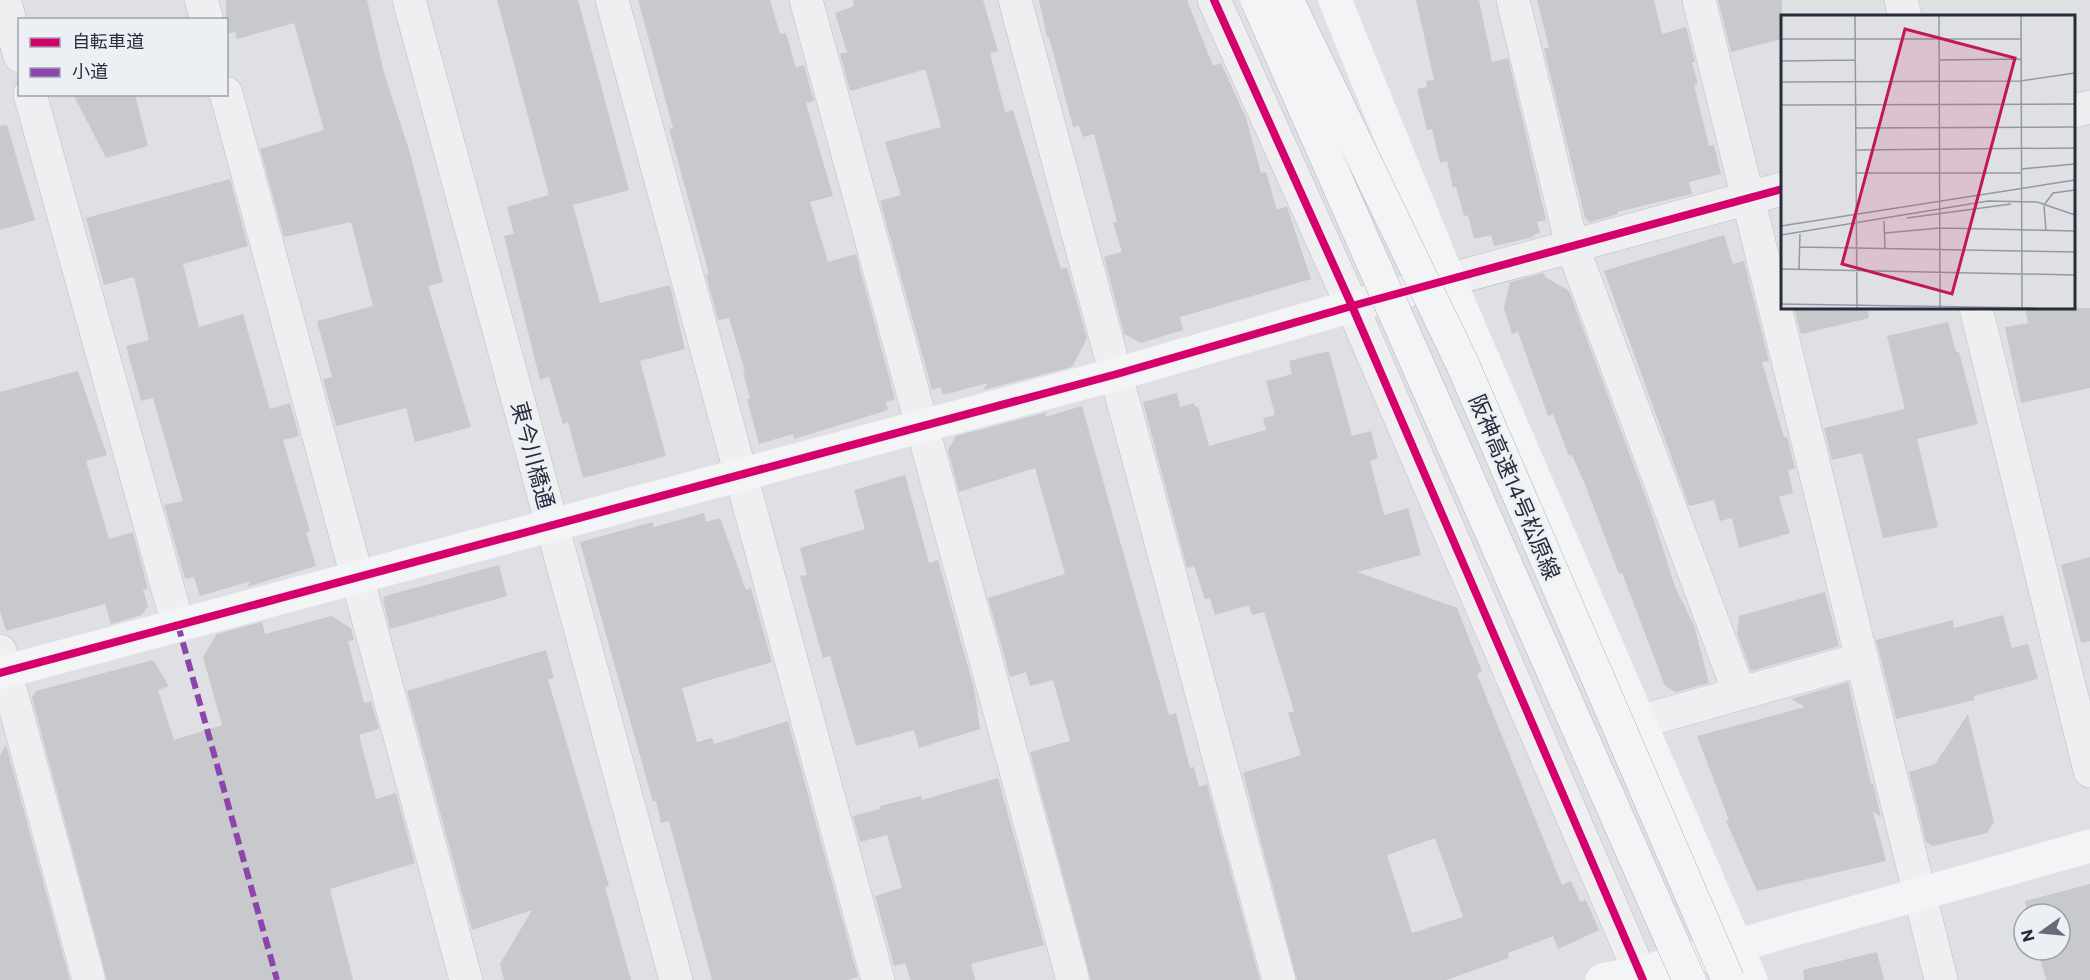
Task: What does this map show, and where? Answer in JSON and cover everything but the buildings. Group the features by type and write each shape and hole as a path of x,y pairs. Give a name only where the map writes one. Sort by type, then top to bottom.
{"main road":[{"name":"阪神高速14号松原線","path":"1257,0 1689,980"},
{"name":"阪神高速14号松原線","path":"1287,0 1462,363 1728,980"},
{"path":"1335,0 1449,280 1751,980"},
{"path":"2,665 178,624 357,578 1117,374 1352,306"},
{"path":"1602,980 1641,976 1736,945 2090,846"}],"street":[{"path":"4,0 18,49"},
{"path":"201,0 206,18"},
{"name":"東今川橋通","path":"409,0 676,980"},
{"path":"612,0 878,980"},
{"path":"806,0 1073,980"},
{"path":"1015,0 1279,980"},
{"path":"1214,0 1352,306 1641,976"},
{"path":"1513,0 1572,246 1739,692"},
{"path":"1699,0 1941,980"},
{"path":"1901,0 1905,15"},
{"path":"31,96 178,624"},
{"path":"227,96 466,980"},
{"path":"2075,111 2090,107"},
{"path":"1352,306 1781,189"},
{"path":"1976,309 2090,771"},
{"path":"1639,722 1862,659"},
{"path":"2,665 89,980"}],"marked path":[{"path":"178,625 277,980"}],"cycle path":[{"path":"1214,0 1352,306 1643,980"},
{"path":"0,673 1117,374 1352,306 1781,189"}]}
